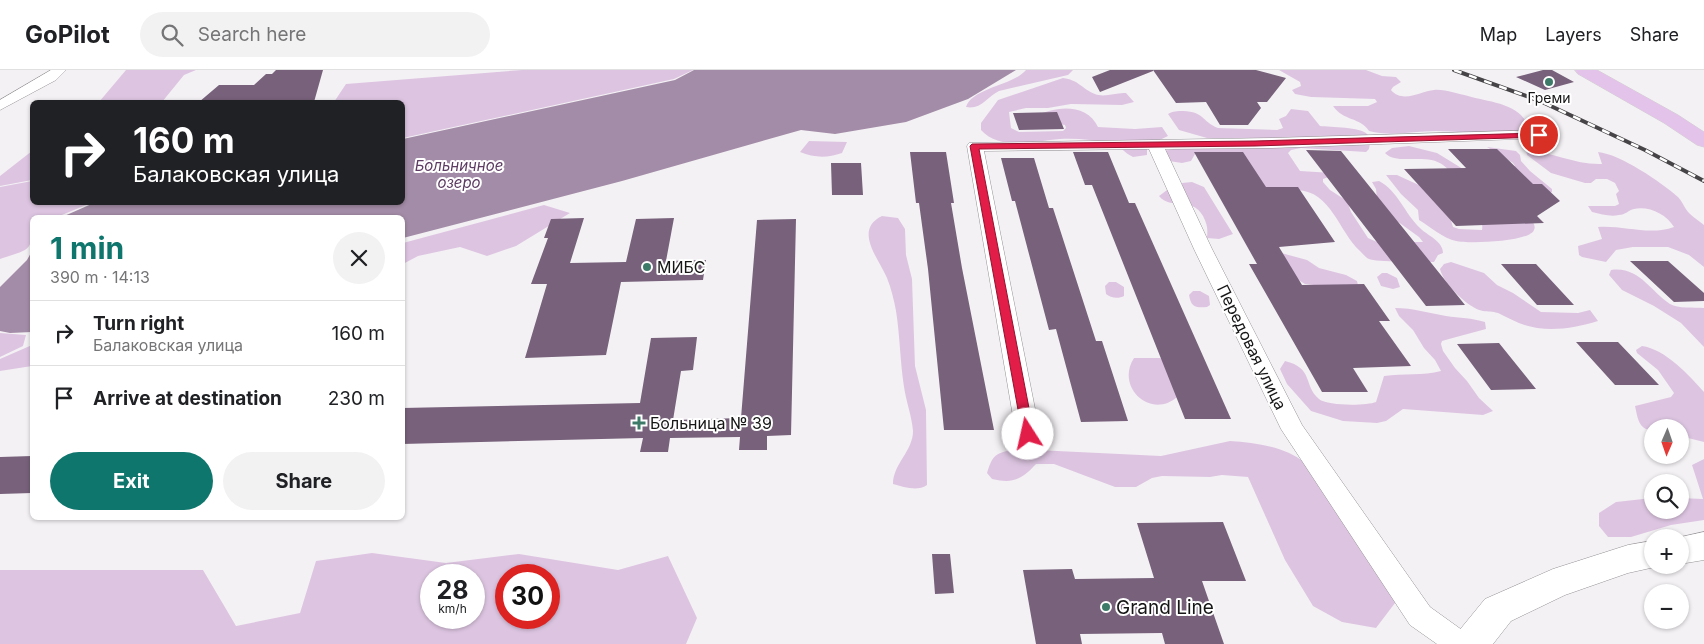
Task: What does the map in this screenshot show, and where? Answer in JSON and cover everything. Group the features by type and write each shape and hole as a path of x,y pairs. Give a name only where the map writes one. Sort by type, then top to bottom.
{"main road":[{"path":"1584,70 1671,119 1704,140"},
{"path":"1612,70 1704,121"},
{"path":"1689,548 1704,546"},
{"path":"1471,644 1498,610 1553,584 1628,559 1644,556"}],"street":[{"path":"0,106 59,70"},
{"path":"1028,434 975,146 1272,143 1539,135"},
{"name":"Передовая улица","path":"1155,144 1203,248 1293,429 1420,616 1459,644"}],"shaded area":[{"path":"126,70 196,70 184,75 164,100 101,100"},
{"path":"522,70 693,70 674,79 405,138 405,100 335,100 346,84"},
{"path":"1026,70 1073,70 1068,75 999,91 976,107 966,107 976,95 1020,75"},
{"path":"1279,70 1366,70 1382,76 1396,77 1401,82 1391,90 1401,96 1412,96 1434,90 1443,90 1494,102 1518,112 1528,126 1505,133 1436,131 1377,133 1369,131 1361,123 1337,111 1333,106 1368,106 1377,102 1375,99 1311,97 1295,94 1292,90 1301,86 1300,82"},
{"path":"1063,78 1073,81 1099,95 1126,93 1134,102 1122,105 1071,104 1048,108 1026,108 1009,112 1011,128 1019,132 1063,131 1066,128 1065,125 1036,120 1034,117 1050,110 1069,108 1086,113 1098,127 1135,129 1162,127 1168,136 1147,146 1147,155 1133,157 1117,145 1110,143 1060,139 1029,143 1008,143 998,141 981,130 981,123 998,100"},
{"path":"1291,109 1308,111 1320,126 1359,130 1367,134 1370,143 1369,149 1366,152 1301,148 1291,150 1288,153 1300,171 1333,173 1334,175 1323,179 1323,182 1330,190 1347,201 1351,212 1368,238 1377,242 1423,242 1390,216 1377,199 1376,189 1372,182 1379,181 1386,185 1420,228 1441,245 1443,253 1438,255 1434,262 1369,259 1353,243 1326,205 1309,192 1297,190 1305,219 1212,152 1195,154 1191,161 1182,163 1169,161 1164,151 1182,147 1274,138 1207,138 1179,130 1168,114 1172,112 1195,113 1218,128 1277,130 1283,128 1279,119 1286,116"},
{"path":"809,141 847,142 842,153 821,157 800,152"},
{"path":"1409,146 1437,153 1463,169 1513,168 1515,166 1513,163 1487,147 1516,151 1520,155 1521,161 1530,171 1552,189 1552,192 1549,193 1532,219 1535,226 1534,230 1530,234 1511,240 1463,242 1447,238 1419,220 1418,210 1401,194 1386,175 1397,175 1421,186 1448,211 1453,227 1482,230 1482,221 1476,210 1451,172 1443,165 1428,159 1397,159 1385,153 1392,148"},
{"path":"1526,150 1573,161 1602,164 1598,152 1628,163 1651,177 1678,197 1689,213 1704,225 1704,267 1689,255 1668,247 1633,247 1616,250 1606,262 1582,257 1579,255 1578,246 1602,239 1598,227 1656,231 1674,227 1662,215 1651,210 1634,209 1616,216 1592,212 1588,206 1615,206 1619,204 1616,194 1619,191 1615,183 1607,179 1596,179 1591,183 1585,183 1551,173 1527,155"},
{"path":"30,153 30,180 0,186 0,176"},
{"path":"30,181 30,205 86,205 62,215 30,215 30,243 28,248 0,259 0,187"},
{"path":"1192,182 1204,187 1233,234 1219,239 1207,238 1206,224 1198,210 1187,204 1169,202 1159,196 1167,190 1181,191 1183,190 1182,183"},
{"path":"544,205 570,213 516,246 487,256 460,247 418,256 405,263 405,242"},
{"path":"882,216 898,218 905,229 906,255 912,279 915,366 926,410 927,485 919,488 893,484 896,470 910,445 913,431 904,387 894,303 887,278 874,254 869,237 869,229"},
{"path":"1274,251 1307,260 1319,268 1346,275 1357,281 1360,294 1305,284 1287,273"},
{"path":"1451,262 1484,273 1497,285 1513,293 1541,312 1578,313 1590,310 1598,321 1568,328 1545,329 1526,326 1498,313 1477,309 1464,301 1451,288 1442,275 1440,269 1444,264"},
{"path":"1611,270 1621,270 1637,276 1673,306 1704,308 1704,347 1681,323 1654,306 1622,290 1609,275"},
{"path":"1382,273 1387,273 1397,278 1400,287 1393,289 1381,286 1377,277"},
{"path":"1109,282 1116,282 1124,287 1124,296 1115,298 1106,294 1105,286"},
{"path":"1193,291 1200,291 1209,296 1210,305 1207,307 1194,306 1189,295"},
{"path":"1395,308 1485,322 1486,329 1442,341 1441,344 1443,351 1455,368 1479,398 1493,411 1483,415 1403,409 1386,421 1377,423 1343,421 1311,411 1287,384 1280,369 1285,361 1294,364 1304,372 1314,394 1319,399 1330,403 1347,405 1364,404 1376,402 1384,376 1441,371 1435,360 1424,348 1413,330 1399,316"},
{"path":"0,333 26,335 23,346 0,357"},
{"path":"30,346 30,366 0,371 0,359"},
{"path":"1642,346 1651,348 1668,357 1704,392 1704,442 1689,438 1689,419 1644,419 1644,428 1641,425 1635,406 1671,397 1674,393 1658,370 1637,353 1636,350"},
{"path":"1134,358 1160,358 1169,361 1177,397 1167,403 1157,405 1139,397 1132,389 1129,380 1129,369"},
{"path":"1230,441 1260,444 1279,449 1305,463 1403,599 1395,603 1376,628 1342,622 1313,606 1285,560 1248,477 1222,475 1210,477 1162,476 1152,478 1136,487 1115,487 1054,464 1036,464 1022,477 1006,481 992,479 987,473 993,458 1003,452 1014,449 1161,456"},
{"path":"1704,459 1704,520 1658,529 1644,529 1644,533 1631,537 1608,537 1599,526 1599,513 1616,502 1644,499 1644,519 1689,519 1689,498 1703,499 1692,465"},
{"path":"372,553 446,563 519,554 618,570 668,556 697,618 686,644 0,644 0,570 203,570 236,626 300,613 316,561"}],"water":[{"name":"Больничное озеро","path":"694,70 1016,70 968,99 906,122 835,134 801,130 622,181 405,237 405,215 67,215 89,205 405,205 405,139 675,80"},
{"path":"30,255 30,332 10,333 0,331 0,287"}],"building":[{"path":"276,70 323,70 315,100 201,100 219,85 254,85 266,74 272,74"},
{"path":"1110,70 1153,71 1100,92 1092,77"},
{"path":"1153,70 1256,70 1286,78 1267,102 1257,102 1261,108 1248,125 1220,125 1206,102 1176,103"},
{"path":"1543,70 1552,70 1574,82 1545,90 1516,77"},
{"path":"1057,112 1064,129 1019,130 1013,113"},
{"path":"1448,149 1497,149 1533,184 1542,184 1560,201 1537,216 1544,223 1456,226 1404,169 1466,168"},
{"path":"1306,150 1341,151 1465,305 1426,306"},
{"path":"910,152 946,152 954,203 951,203 962,268 994,430 944,430 928,269 919,203 916,203"},
{"path":"1073,152 1108,152 1129,203 1135,203 1231,419 1185,419 1092,185 1085,185"},
{"path":"1194,152 1243,152 1266,187 1298,187 1335,242 1279,247 1302,285 1364,284 1390,321 1379,321 1411,366 1353,368 1368,392 1322,392 1249,264 1257,264"},
{"path":"1001,158 1034,158 1049,208 1053,208 1096,341 1102,341 1128,421 1081,422 1056,329 1049,330 1015,201 1012,201"},
{"path":"831,163 861,163 863,195 832,195"},
{"path":"584,218 570,263 626,262 636,219 674,218 666,261 706,260 703,280 621,282 606,355 525,358 547,284 531,284 548,238 544,238 551,219"},
{"path":"796,219 791,435 767,436 767,450 739,450 740,437 670,438 668,452 640,452 643,438 405,444 405,408 640,403 651,338 697,337 693,370 681,371 673,420 741,418 757,220"},
{"path":"1630,261 1668,261 1704,293 1704,301 1674,302"},
{"path":"1501,264 1536,264 1574,305 1537,305"},
{"path":"1576,342 1618,342 1659,385 1615,385"},
{"path":"1499,343 1536,389 1491,390 1457,344"},
{"path":"30,456 30,493 0,494 0,457"},
{"path":"1223,522 1246,581 1202,581 1224,644 1165,644 1162,633 1080,634 1082,644 1036,644 1023,570 1072,569 1075,579 1154,578 1137,523"},
{"path":"932,554 950,554 954,593 935,594"}],"railway":[{"path":"1454,70 1540,101 1645,150 1704,181"}],"place":[{"name":"Греми","path":"1549,82"},
{"name":"МИБС","path":"647,267"},
{"name":"Больница № 39","path":"639,423"},
{"name":"Grand Line","path":"1106,607"}],"route":[{"path":"1028,434 975,146 1255,143 1539,135"}]}
